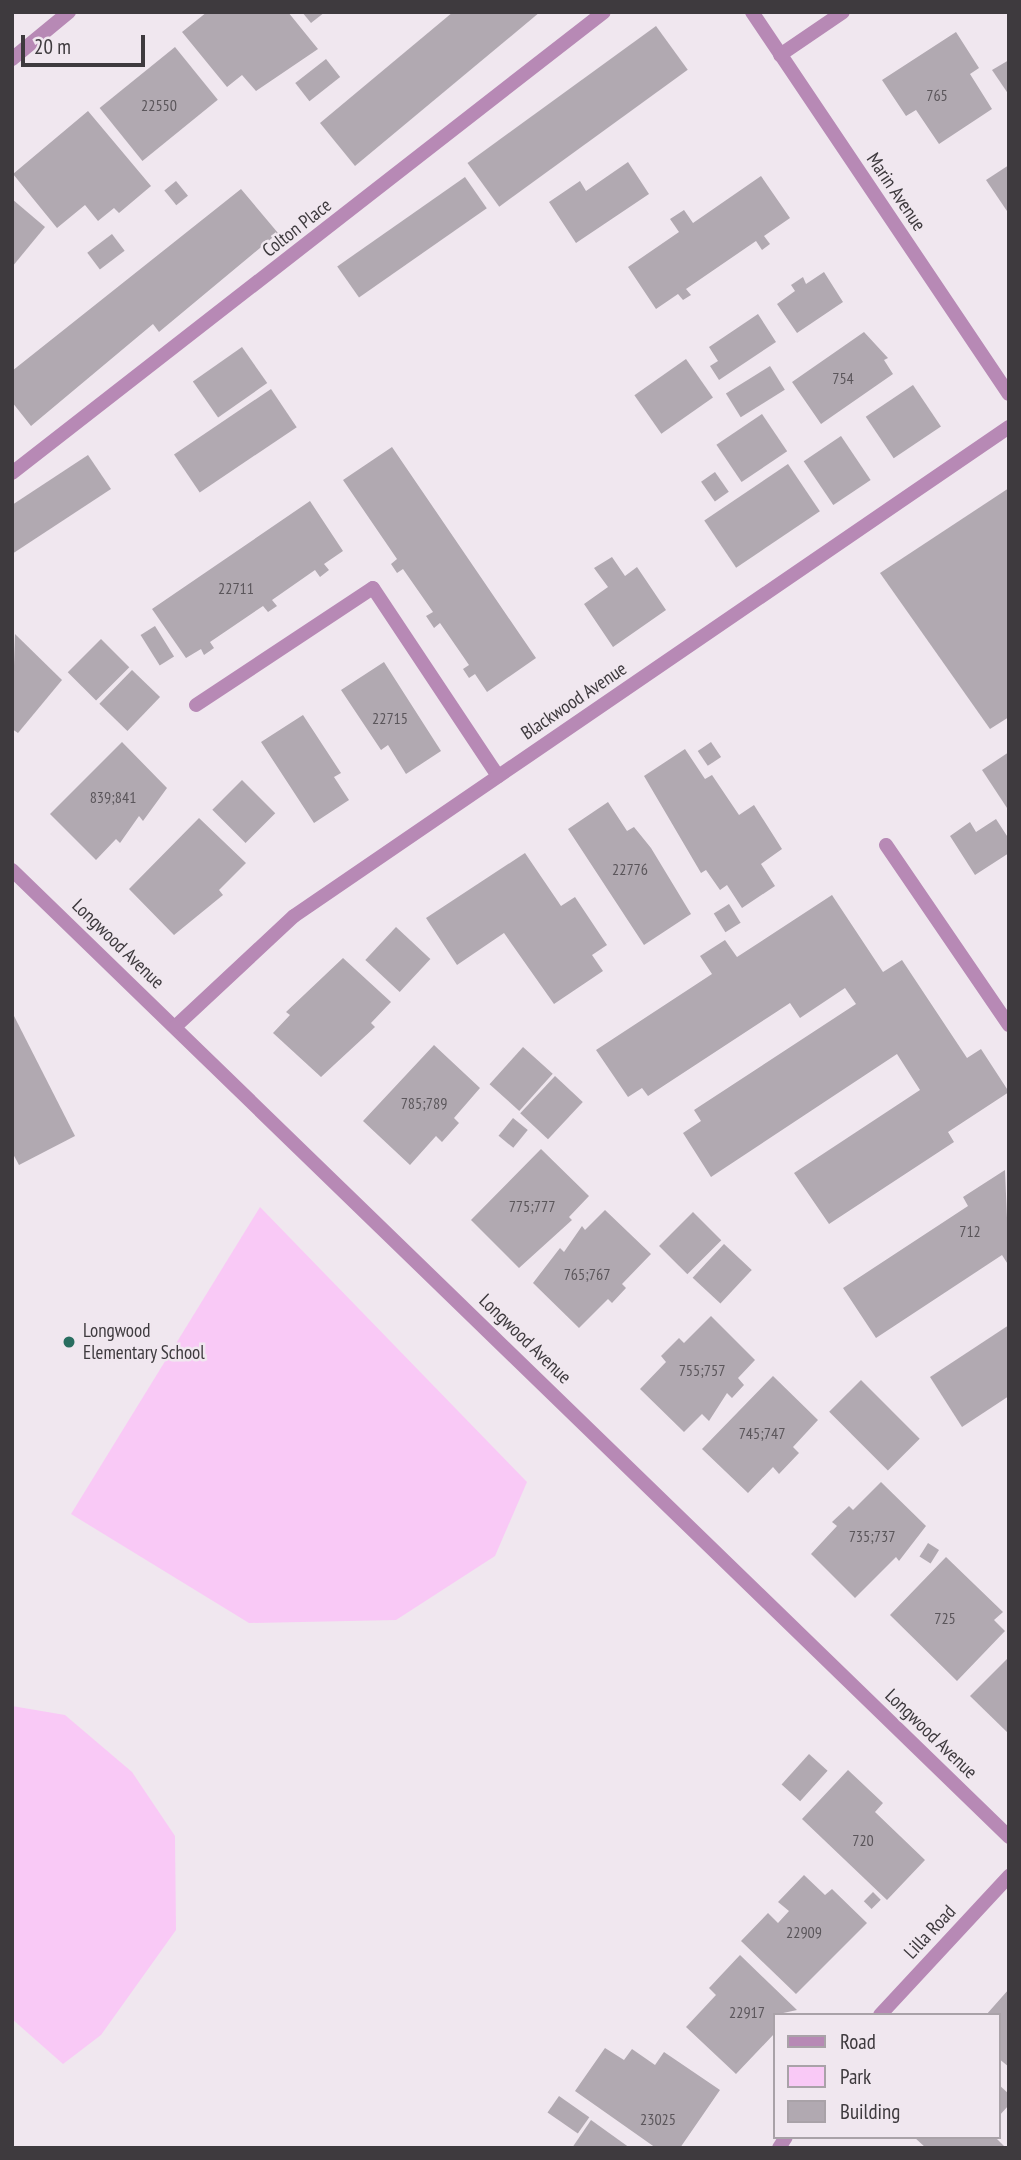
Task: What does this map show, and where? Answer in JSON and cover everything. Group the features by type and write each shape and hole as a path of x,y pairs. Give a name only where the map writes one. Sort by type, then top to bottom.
{"street":[{"path":"12,59 69,12"},
{"name":"Colton Place","path":"12,473 604,12"},
{"name":"Marin Avenue","path":"752,12 1008,390"},
{"path":"780,55 843,12"},
{"name":"Blackwood Avenue","path":"176,1026 294,916 1009,428"},
{"path":"196,705 373,588 498,776"},
{"path":"886,845 1009,1025"},
{"name":"Longwood Avenue","path":"12,870 176,1026 1009,1837"},
{"name":"Lilla Road","path":"882,2013 1009,1876"}],"green space":[{"path":"260,1207 527,1482 495,1556 396,1620 249,1623 71,1514"},
{"path":"12,1706 65,1715 132,1772 175,1836 176,1930 101,2035 63,2064 12,2019"}],"building":[{"path":"207,12 288,12 318,49 256,91 242,75 227,87 182,32"},
{"path":"302,12 325,12 311,23"},
{"path":"453,12 540,12 355,166 320,123"},
{"path":"656,26 688,70 499,207 467,163"},
{"path":"956,32 979,68 970,74 992,109 939,144 916,110 906,116 882,80"},
{"path":"175,47 218,100 142,161 100,108"},
{"path":"326,59 340,77 309,101 295,83"},
{"path":"1009,60 1009,95 992,70"},
{"path":"88,111 151,186 119,213 114,208 98,221 85,205 57,228 13,174"},
{"path":"628,162 649,194 576,243 549,202 580,181 586,191"},
{"path":"1009,165 1009,214 986,180"},
{"path":"761,176 790,218 764,236 770,244 762,250 756,241 686,289 691,295 683,300 678,294 656,309 628,267 679,232 670,219 684,210 693,223"},
{"path":"465,177 487,208 359,298 337,266"},
{"path":"176,181 188,196 176,205 164,190"},
{"path":"241,189 278,233 159,332 153,324 31,426 12,402 12,371"},
{"path":"12,199 45,227 12,267"},
{"path":"112,234 125,251 100,269 87,253"},
{"path":"824,272 843,302 797,333 777,304 795,291 791,285 803,277 806,284"},
{"path":"758,314 776,342 719,380 710,366 718,361 709,347"},
{"path":"864,332 888,358 884,360 893,374 821,424 792,382"},
{"path":"242,347 267,383 218,417 193,381"},
{"path":"686,359 713,398 661,434 634,395"},
{"path":"770,366 785,390 741,417 726,394"},
{"path":"913,385 941,426 894,458 866,417"},
{"path":"271,389 297,427 200,493 174,454"},
{"path":"762,414 787,451 742,482 716,445"},
{"path":"841,436 871,480 833,505 804,461"},
{"path":"392,447 536,658 487,692 475,674 469,678 463,669 469,665 440,623 434,628 426,616 433,612 403,569 397,573 391,564 397,559 343,480"},
{"path":"88,455 111,489 12,554 12,505"},
{"path":"788,464 820,511 736,568 704,520"},
{"path":"715,472 729,492 715,501 701,482"},
{"path":"1009,488 1009,717 990,729 880,573"},
{"path":"310,501 343,551 324,564 329,570 320,577 315,570 272,600 277,606 268,612 263,606 210,642 214,648 204,655 201,649 186,658 152,609"},
{"path":"612,557 625,576 637,567 666,610 613,647 584,604 608,587 594,568"},
{"path":"155,626 174,657 160,666 141,635"},
{"path":"15,634 62,680 18,733 12,729"},
{"path":"101,639 129,667 96,701 68,672"},
{"path":"384,662 441,751 406,774 388,745 381,750 341,690"},
{"path":"132,670 160,697 127,731 99,704"},
{"path":"303,715 341,773 334,777 349,800 314,823 261,742"},
{"path":"122,742 167,788 143,821 139,816 120,843 116,839 96,860 50,814"},
{"path":"711,742 721,757 708,766 698,751"},
{"path":"685,749 705,779 712,775 739,815 754,805 782,849 761,864 775,886 742,908 727,885 720,890 706,870 701,873 644,776"},
{"path":"1009,752 1009,811 982,770"},
{"path":"242,780 275,813 246,843 212,810"},
{"path":"608,802 627,831 634,827 651,848 691,914 644,945 568,829"},
{"path":"199,818 246,863 219,890 223,895 174,935 129,889"},
{"path":"996,819 1009,839 1009,853 975,875 950,836 970,822 976,832"},
{"path":"525,853 561,906 575,897 607,945 592,955 603,971 554,1004 504,933 457,965 426,918"},
{"path":"832,895 883,972 902,960 967,1058 981,1049 1009,1092 948,1132 954,1142 829,1224 794,1173 920,1090 897,1054 711,1177 683,1133 701,1121 694,1110 856,1004 845,988 800,1018 790,1003 648,1096 642,1088 628,1097 596,1050 712,974 700,956 725,940 737,957"},
{"path":"729,904 741,923 725,932 714,914"},
{"path":"396,927 430,959 400,992 365,960"},
{"path":"343,958 391,1002 371,1023 375,1027 321,1077 273,1033 290,1015 286,1012"},
{"path":"12,1012 75,1136 19,1165 12,1152"},
{"path":"434,1045 480,1088 454,1118 459,1123 442,1142 436,1136 410,1165 363,1121"},
{"path":"523,1047 553,1074 519,1111 490,1084"},
{"path":"555,1076 583,1102 548,1139 520,1113"},
{"path":"513,1118 528,1130 513,1148 499,1136"},
{"path":"541,1149 589,1196 569,1217 572,1220 519,1268 471,1220"},
{"path":"1005,1170 1009,1266 1002,1255 876,1338 843,1288 968,1206 963,1197"},
{"path":"605,1210 651,1254 622,1284 626,1288 612,1303 608,1299 579,1328 533,1283 560,1248 564,1252 582,1226 585,1230"},
{"path":"693,1212 721,1240 687,1274 659,1246"},
{"path":"724,1244 752,1270 720,1304 693,1278"},
{"path":"711,1316 755,1360 738,1378 744,1385 732,1398 727,1393 709,1421 702,1414 684,1432 640,1389 666,1362 661,1356 679,1338 684,1343"},
{"path":"1009,1325 1009,1396 962,1427 930,1377"},
{"path":"773,1376 818,1420 793,1447 799,1453 779,1474 773,1467 748,1493 702,1449"},
{"path":"861,1380 920,1439 888,1471 829,1412"},
{"path":"881,1482 926,1526 899,1561 896,1557 855,1598 811,1554 837,1526 832,1522 849,1506 853,1510"},
{"path":"928,1543 939,1550 931,1563 920,1557"},
{"path":"946,1557 1003,1612 994,1620 1005,1631 957,1681 890,1615"},
{"path":"1009,1657 1009,1734 970,1696"},
{"path":"809,1754 828,1771 800,1801 782,1784"},
{"path":"848,1770 883,1803 875,1812 925,1860 887,1900 802,1819"},
{"path":"804,1875 825,1895 832,1889 867,1923 796,1994 741,1941 768,1913 778,1923 789,1911 778,1902"},
{"path":"873,1892 881,1900 872,1909 864,1901"},
{"path":"740,1955 797,2010 772,2013 772,2036 736,2074 686,2027 716,1995 709,1988"},
{"path":"1009,1989 1009,2067 1000,2060 1000,2013 988,2013"},
{"path":"605,2048 624,2060 632,2049 655,2065 664,2052 720,2090 680,2148 656,2148 575,2091"},
{"path":"1000,2086 1009,2094 1009,2105 1000,2115"},
{"path":"559,2096 589,2117 578,2134 548,2112"},
{"path":"591,2120 630,2148 572,2148"},
{"path":"916,2139 997,2139 1006,2148 926,2148"}],"place":[{"name":"Longwood Elementary School","path":"69,1342"}]}
